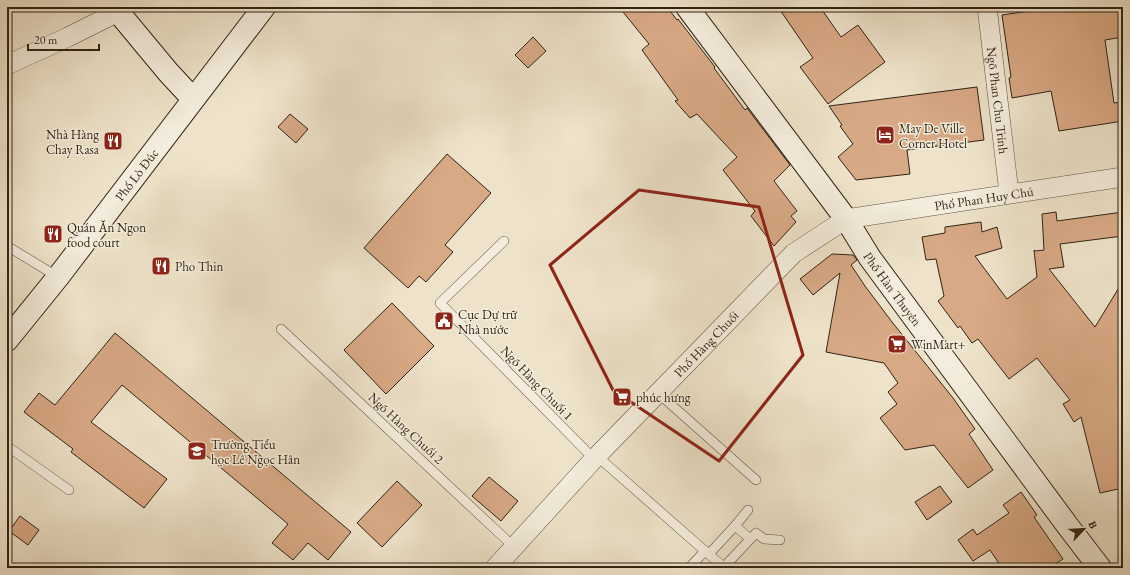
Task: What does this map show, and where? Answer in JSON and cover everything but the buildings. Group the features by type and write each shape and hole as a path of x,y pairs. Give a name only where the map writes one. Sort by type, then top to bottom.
{"street":[{"name":"Phố Lò Đúc","path":"7,340 58,277 264,7"},
{"name":"Phố Hàn Thuyên","path":"687,7 846,219 870,258 1100,568"},
{"name":"Ngõ Phan Chu Trinh","path":"987,7 1009,193"},
{"path":"7,64 68,37 116,9 168,72 193,99"},
{"name":"Phố Phan Huy Chú","path":"846,219 1009,193 1123,177"},
{"name":"Phố Hàng Chuối","path":"495,568 596,458 794,253 846,219"}],"lane":[{"name":"Ngõ Hàng Chuối 1","path":"504,241 440,303 596,458"},
{"path":"7,246 58,277"},
{"name":"Ngõ Hàng Chuối 2","path":"281,329 514,547"},
{"path":"658,393 756,480"},
{"path":"7,446 69,490"},
{"path":"596,458 724,568 756,532 764,539 780,540"},
{"path":"689,568 735,526 748,510"},
{"path":"735,526 747,536"}],"highlighted area":[{"path":"639,190 759,207 803,355 719,461 613,390 550,265"}],"place":[{"name":"May De Ville Corner Hotel","path":"885,135"},
{"name":"Nhà Hàng Chay Rasa","path":"113,141"},
{"name":"Quán Ăn Ngon food court","path":"53,234"},
{"name":"Pho Thin","path":"161,266"},
{"name":"Cục Dự trữ Nhà nước","path":"444,321"},
{"name":"WinMart+","path":"897,344"},
{"name":"phúc hưng","path":"622,397"},
{"name":"Trường Tiểu học Lê Ngọc Hân","path":"197,451"}]}
